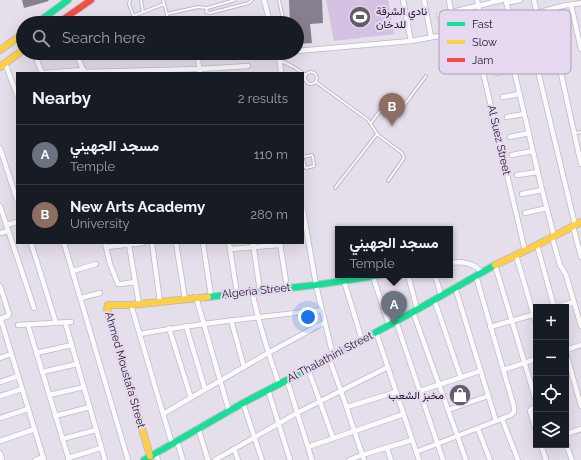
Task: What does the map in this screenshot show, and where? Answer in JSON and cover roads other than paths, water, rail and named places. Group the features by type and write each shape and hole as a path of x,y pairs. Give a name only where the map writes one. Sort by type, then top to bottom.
{"street":[{"path":"46,16 68,0"},
{"path":"69,16 91,0"},
{"path":"264,0 268,16"},
{"path":"403,0 411,41"},
{"path":"424,0 431,37"},
{"path":"449,0 451,10"},
{"path":"477,0 479,10"},
{"path":"460,10 505,1 520,0"},
{"path":"534,0 536,10"},
{"path":"561,0 562,6"},
{"path":"547,10 581,3"},
{"path":"571,5 581,49"},
{"path":"304,50 411,41 439,36"},
{"path":"0,50 16,39"},
{"path":"16,55 2,65 16,92"},
{"path":"37,60 43,72"},
{"path":"79,60 84,72 200,71 248,66"},
{"path":"198,60 200,71"},
{"path":"280,60 281,72"},
{"name":"Al Suez Street","path":"483,74 525,251"},
{"path":"515,74 560,265 565,273 581,326"},
{"path":"539,74 581,257"},
{"path":"561,74 581,162"},
{"path":"503,97 520,94"},
{"path":"507,117 524,114"},
{"path":"510,137 529,133"},
{"path":"0,148 16,197"},
{"path":"512,155 533,151"},
{"path":"517,175 538,172"},
{"path":"522,194 542,190"},
{"path":"0,206 34,308"},
{"path":"525,213 547,208"},
{"path":"304,216 316,285 325,322 331,357 363,458"},
{"path":"6,225 16,222"},
{"name":"Al Thalathini Street","path":"144,460 198,428 415,311 482,272 581,222"},
{"path":"0,233 8,230"},
{"path":"31,244 56,323"},
{"path":"64,244 128,460"},
{"path":"135,282 118,284 110,264 106,245 132,244 135,282 139,304"},
{"path":"152,244 160,302"},
{"path":"176,244 185,299"},
{"path":"203,244 211,296"},
{"path":"229,244 237,293"},
{"path":"230,249 254,245 280,244 287,288"},
{"path":"254,245 260,291"},
{"path":"537,245 553,304"},
{"path":"516,255 533,308"},
{"path":"453,262 474,265 482,272"},
{"path":"73,271 96,264"},
{"path":"495,265 533,392"},
{"path":"416,452 496,422 513,414 515,410 476,276"},
{"name":"Algeria Street","path":"131,305 344,282 363,278"},
{"path":"374,278 389,325"},
{"path":"409,278 415,311 439,385 466,460"},
{"path":"436,278 441,295"},
{"path":"344,282 362,340"},
{"path":"0,286 9,314 1,319 0,322 44,459 34,460"},
{"path":"455,287 496,422"},
{"path":"252,292 268,353 279,384"},
{"path":"81,298 100,293"},
{"path":"196,298 229,411"},
{"path":"434,299 461,378"},
{"path":"568,304 574,302"},
{"name":"Ahmed Moustafa Street","path":"131,305 108,305 107,309 150,456"},
{"path":"131,305 163,414 183,460"},
{"path":"140,334 204,323 322,310"},
{"path":"490,327 533,315"},
{"path":"231,320 244,367"},
{"path":"396,321 443,460"},
{"path":"65,322 105,460"},
{"path":"18,325 71,322"},
{"path":"163,414 325,322"},
{"path":"28,324 69,459 101,448"},
{"path":"186,326 205,389"},
{"path":"169,328 191,398"},
{"path":"376,332 419,460"},
{"path":"0,340 6,338"},
{"path":"36,353 72,345"},
{"path":"569,349 581,345"},
{"path":"0,358 11,354"},
{"path":"503,370 533,361"},
{"path":"42,372 77,364"},
{"path":"569,364 581,406"},
{"path":"215,460 278,423 388,367"},
{"path":"308,369 333,438"},
{"path":"420,392 480,371"},
{"path":"0,382 18,376"},
{"path":"287,380 312,460"},
{"path":"49,395 84,387"},
{"path":"0,396 22,389"},
{"path":"268,390 290,460"},
{"path":"347,407 396,392"},
{"path":"448,410 488,396"},
{"path":"244,403 262,460"},
{"path":"56,416 90,407"},
{"path":"533,408 530,412 533,421"},
{"path":"0,418 28,409"},
{"path":"308,447 404,414"},
{"path":"502,419 518,460"},
{"path":"198,428 208,460"},
{"path":"0,441 34,429"},
{"path":"478,429 490,460"},
{"path":"569,433 581,429"},
{"path":"62,439 96,430"},
{"path":"350,460 363,458 412,440"},
{"path":"387,448 391,460"},
{"path":"542,448 546,460"},
{"path":"568,448 572,460"},
{"path":"234,449 238,460"},
{"path":"0,453 2,460"},
{"path":"156,453 158,460"}],"lane":[{"path":"130,0 129,4 133,16 164,4"},
{"path":"141,0 143,12"},
{"path":"163,0 167,14 201,7 206,8 235,0"},
{"path":"206,8 206,12 210,13 249,3 252,0"},
{"path":"279,0 282,16"},
{"path":"280,60 301,72"},
{"path":"316,82 317,78 314,72 309,72 305,79 307,82 313,84 316,82 368,120 377,134 402,153 404,158 388,181"},
{"path":"394,120 426,76"},
{"path":"371,123 386,102 392,102 402,109"},
{"path":"574,134 581,132"},
{"path":"335,188 377,134"},
{"path":"304,158 312,155 314,166 305,168 304,166"}],"place":[{"name":"نادي الشرقة للدخان","path":"360,17"},
{"name":"New Arts Academy","path":"392,126"},
{"name":"مسجد الجهيني","path":"394,324"},
{"name":"مخبز الشعب","path":"460,395"}]}
